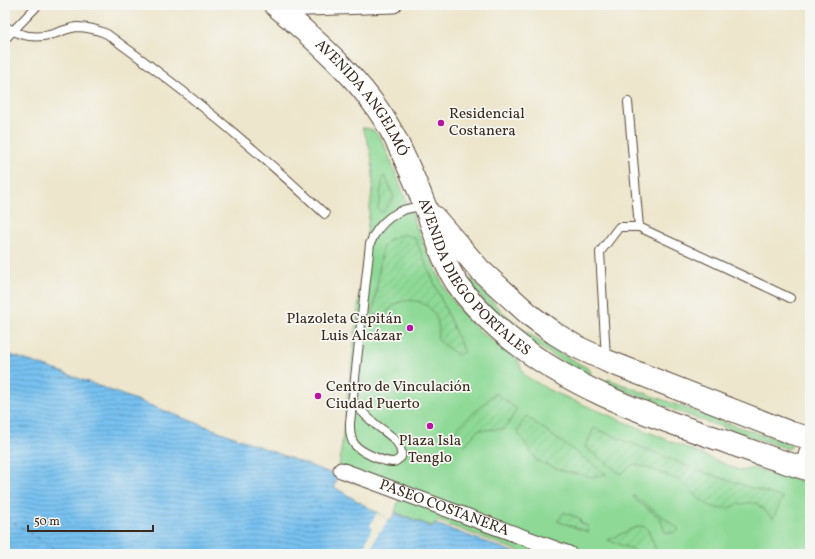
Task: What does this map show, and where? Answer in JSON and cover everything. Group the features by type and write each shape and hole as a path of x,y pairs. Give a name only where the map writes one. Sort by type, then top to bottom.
{"main road":[{"name":"AVENIDA ANGELMÓ","path":"278,7 340,64 371,100 398,143 426,207"},
{"name":"AVENIDA DIEGO PORTALES","path":"426,207 480,270 531,316 559,337 607,361 810,438"},
{"name":"AVENIDA DIEGO PORTALES","path":"426,207 437,241 449,268 466,296 506,336 530,355 595,392 688,429 806,469"},
{"path":"595,392 607,361"}],"street":[{"path":"278,7 394,5"},
{"path":"806,469 810,443"},
{"name":"PASEO COSTANERA","path":"341,470 569,554"}],"lane":[{"path":"5,38 8,29 38,5"},
{"path":"8,29 21,35 43,37 71,28 87,28 98,30 107,34 166,77 213,114 287,178 325,214"},
{"path":"628,102 639,227"},
{"path":"352,400 360,411 391,436 400,446 402,452 401,457 398,460 393,462 380,459 367,453 356,445 351,436 350,423 352,400 370,244 374,235 382,224 398,212 407,208 426,207"},
{"path":"607,361 600,252 619,227 639,227 790,298"}],"green space":[{"path":"362,128 371,129 374,131 379,136 385,147 422,240 446,291 461,312 481,332 518,360 524,375 549,390 741,471 754,468 810,484 810,554 527,554 438,521 431,526 395,512 399,499 338,476 373,182 371,154"},
{"path":"384,176 394,198 382,213 378,209"},
{"path":"403,234 415,238 464,352 457,355 437,339 438,327 436,316 430,308 421,303 412,300 402,302 392,307 384,316 373,315 382,249 388,240"},
{"path":"473,280 505,314 523,329 547,346 589,369 591,372 590,374 587,375 537,346 489,307 469,282"},
{"path":"608,379 700,414 791,444 791,447 788,449 698,419 608,384 606,383"},
{"path":"495,393 517,409 505,429 478,430 464,446 452,433"},
{"path":"526,416 606,474 591,477 563,471 537,461 517,431"},
{"path":"594,428 690,467 678,480 649,468 633,464 621,474 585,447"},
{"path":"697,470 783,498 773,518 756,503 745,503 721,509 715,508 704,502 685,484"},
{"path":"633,495 678,528 678,531 672,533 665,532 660,518 636,500"},
{"path":"564,512 579,518 581,523 588,526 588,532 557,521"},
{"path":"642,526 647,528 658,554 644,554 608,540 634,528"}],"water":[{"path":"5,353 59,371 338,476 334,487 391,521 395,513 432,527 436,524 519,554 5,554"}],"pier":[{"path":"377,513 388,519 381,532 379,531 369,554 361,554 372,528 370,526"}],"ferry route":[{"path":"5,517 62,554"}],"place":[{"name":"Residencial Costanera","path":"441,123"},
{"name":"Plazoleta Capitán Luis Alcázar","path":"410,328"},
{"name":"Centro de Vinculación Ciudad Puerto","path":"318,396"},
{"name":"Plaza Isla Tenglo","path":"430,426"}]}
